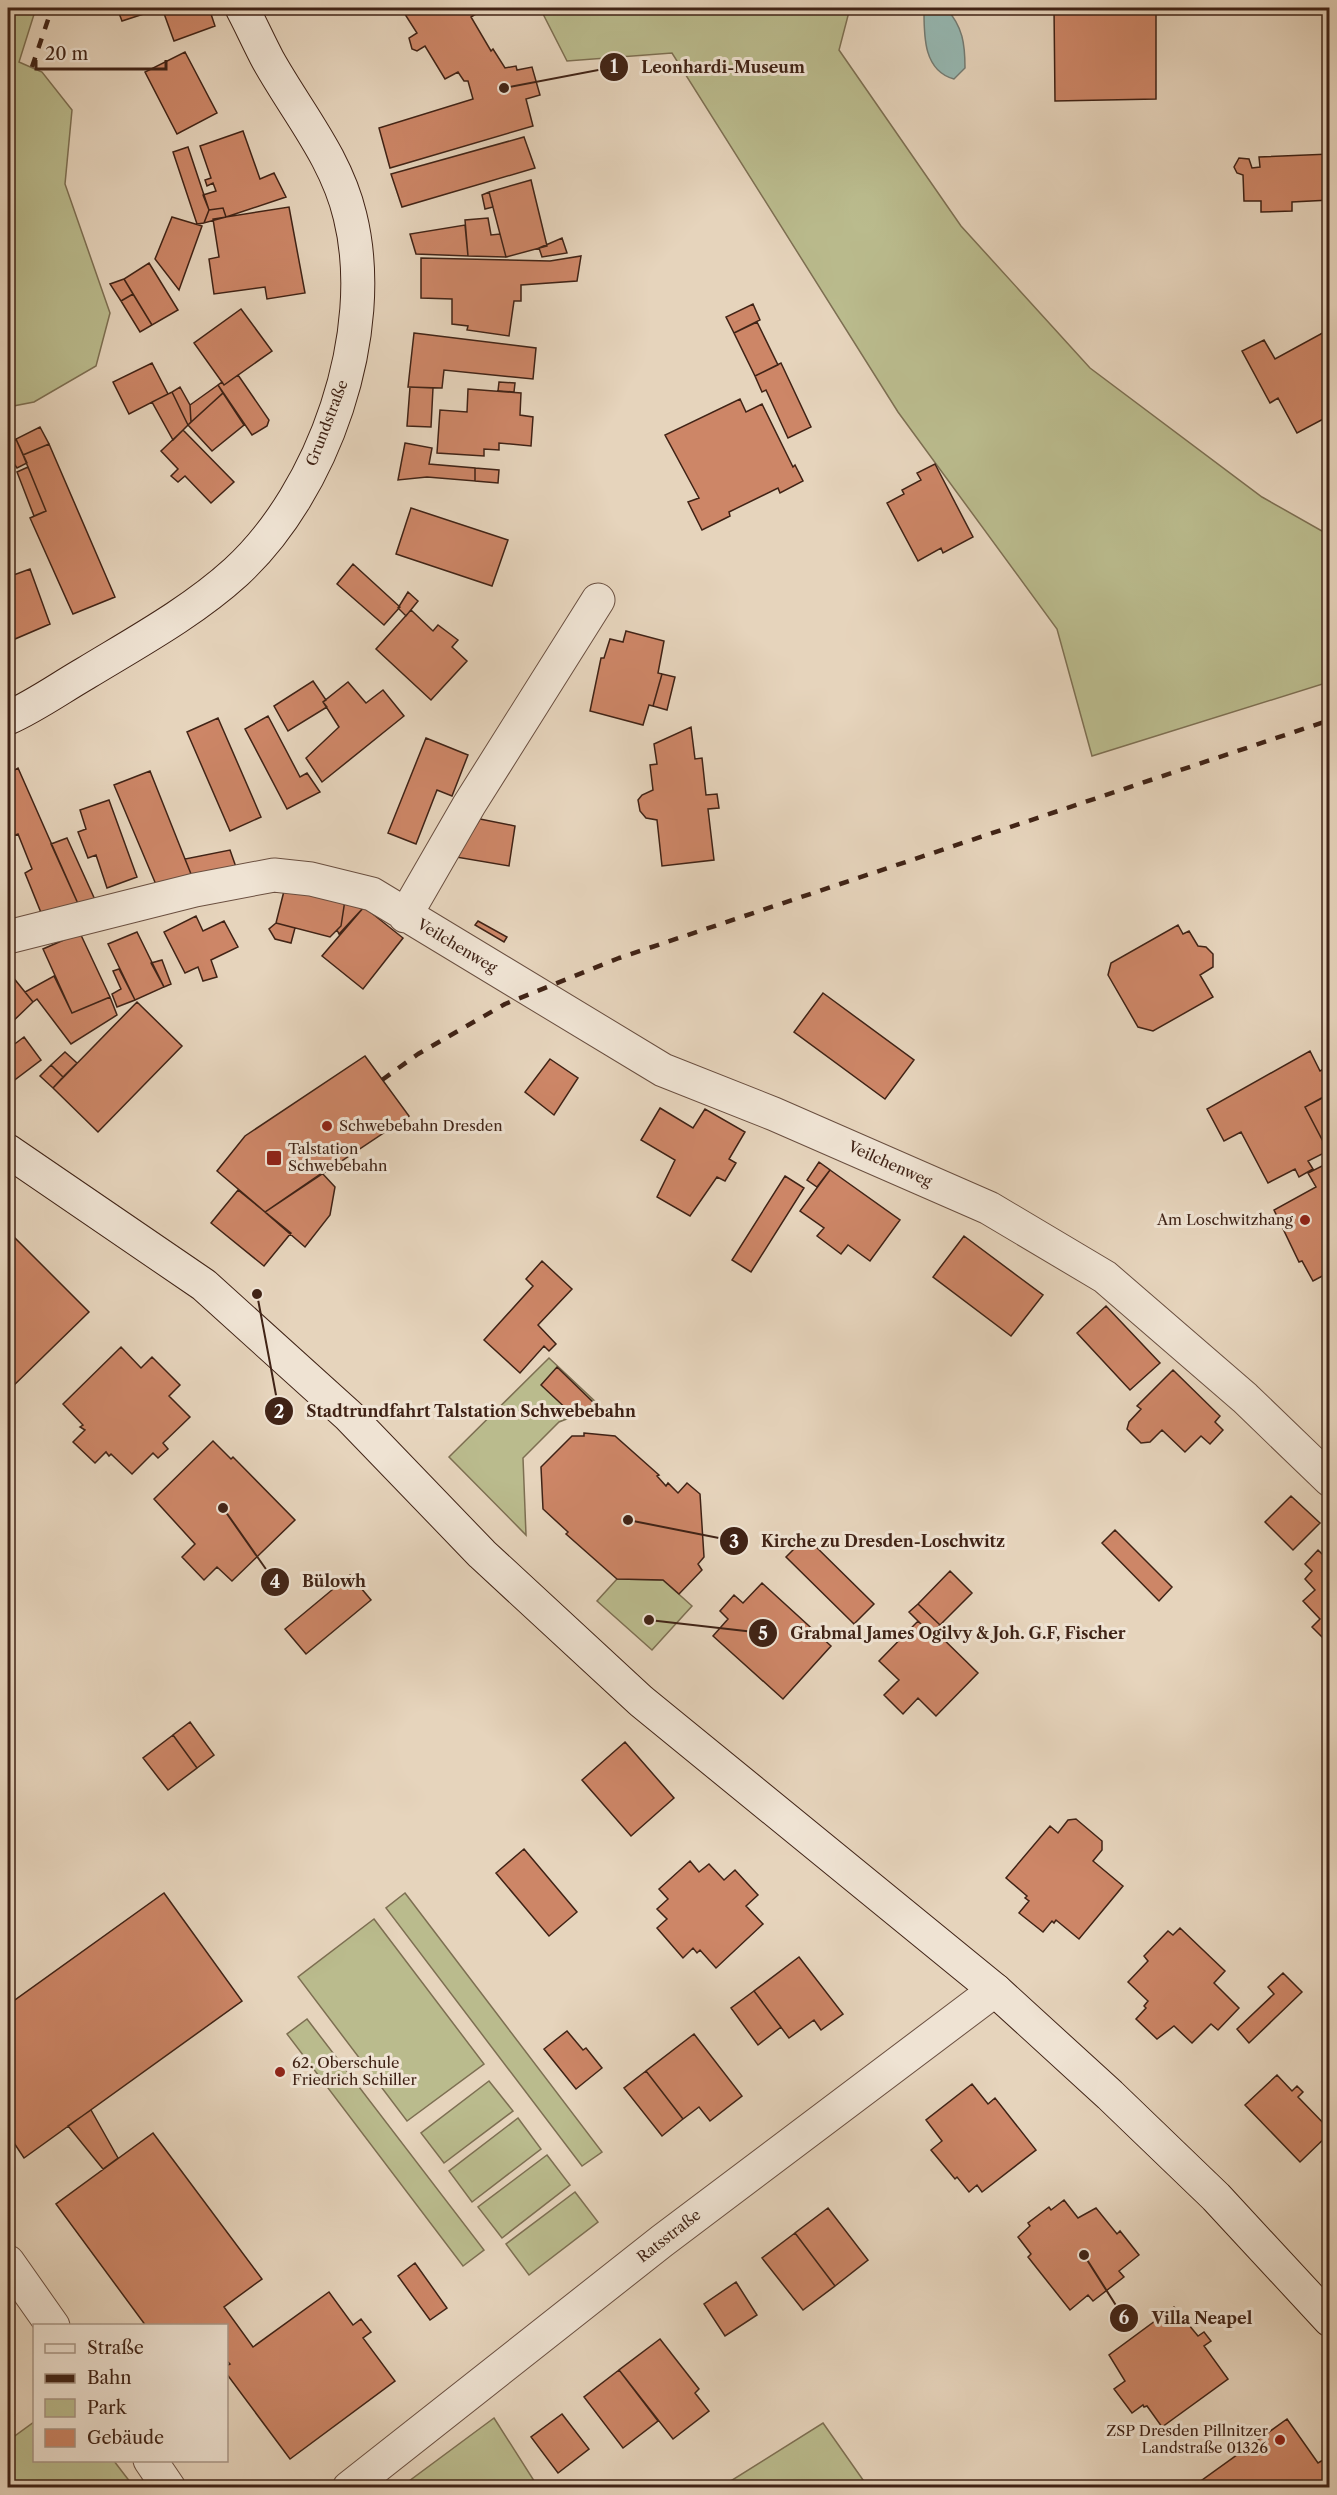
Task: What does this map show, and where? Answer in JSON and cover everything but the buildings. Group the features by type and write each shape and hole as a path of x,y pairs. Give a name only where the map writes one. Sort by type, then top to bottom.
{"street":[{"name":"Grundstraße","path":"8,718 146,637 236,572 269,536 299,490 314,463 341,393 350,361 358,289 350,217 331,162 268,61 243,8"},
{"name":"Veilchenweg","path":"405,916 469,805 598,600"},
{"name":"Veilchenweg","path":"8,937 195,890 274,875 310,879 372,894 663,1070 774,1114 989,1208 1105,1277 1245,1398 1329,1480"},
{"path":"8,1151 204,1285 349,1416 482,1554 641,1701 995,1990 1110,2095 1216,2197 1329,2320"},
{"name":"Ratsstraße","path":"349,2487 662,2241 995,1990"},
{"path":"8,2262 52,2324"},
{"path":"151,2462 169,2487"}],"green space":[{"path":"8,8 36,8 19,62 42,72 72,110 65,184 110,313 96,366 34,402 8,407"},
{"path":"540,8 850,8 839,50 961,226 1090,368 1262,497 1329,535 1329,682 1092,756 1057,629 898,412 672,53 567,61"},
{"path":"549,1358 600,1406 559,1422 523,1458 526,1535 449,1457"},
{"path":"617,1579 663,1580 692,1606 652,1650 597,1601"},
{"path":"405,1893 602,2152 582,2166 386,1908"},
{"path":"374,1919 484,2064 407,2121 298,1977"},
{"path":"307,2019 484,2250 463,2266 287,2034"},
{"path":"489,2081 513,2111 444,2163 421,2133"},
{"path":"518,2118 541,2149 472,2202 449,2171"},
{"path":"547,2155 570,2185 502,2238 478,2207"},
{"path":"575,2192 598,2222 529,2275 506,2244"},
{"path":"494,2418 538,2487 401,2487"},
{"path":"33,2423 33,2462 115,2462 134,2487 8,2487 8,2441"},
{"path":"823,2423 868,2487 721,2487"}],"water":[{"path":"935,8 946,8 962,36 965,68 954,79 937,69 928,52 924,32 924,12 935,12"}],"railway":[{"path":"32,67 52,8"},
{"path":"382,1080 418,1054 505,1004 619,958 1330,720"}],"place":[{"name":"Leonhardi-Museum","path":"504,88"},
{"name":"Schwebebahn Dresden","path":"327,1126"},
{"name":"Talstation Schwebebahn","path":"274,1158"},
{"name":"Am Loschwitzhang","path":"1305,1220"},
{"name":"Stadtrundfahrt Talstation Schwebebahn","path":"257,1294"},
{"name":"Bülowh","path":"223,1508"},
{"name":"Kirche zu Dresden-Loschwitz","path":"628,1520"},
{"name":"Grabmal James Ogilvy & Joh. G.F, Fischer","path":"649,1620"},
{"name":"62. Oberschule Friedrich Schiller","path":"280,2072"},
{"name":"Villa Neapel","path":"1084,2255"},
{"name":"ZSP Dresden Pillnitzer Landstraße 01326","path":"1280,2440"}]}
